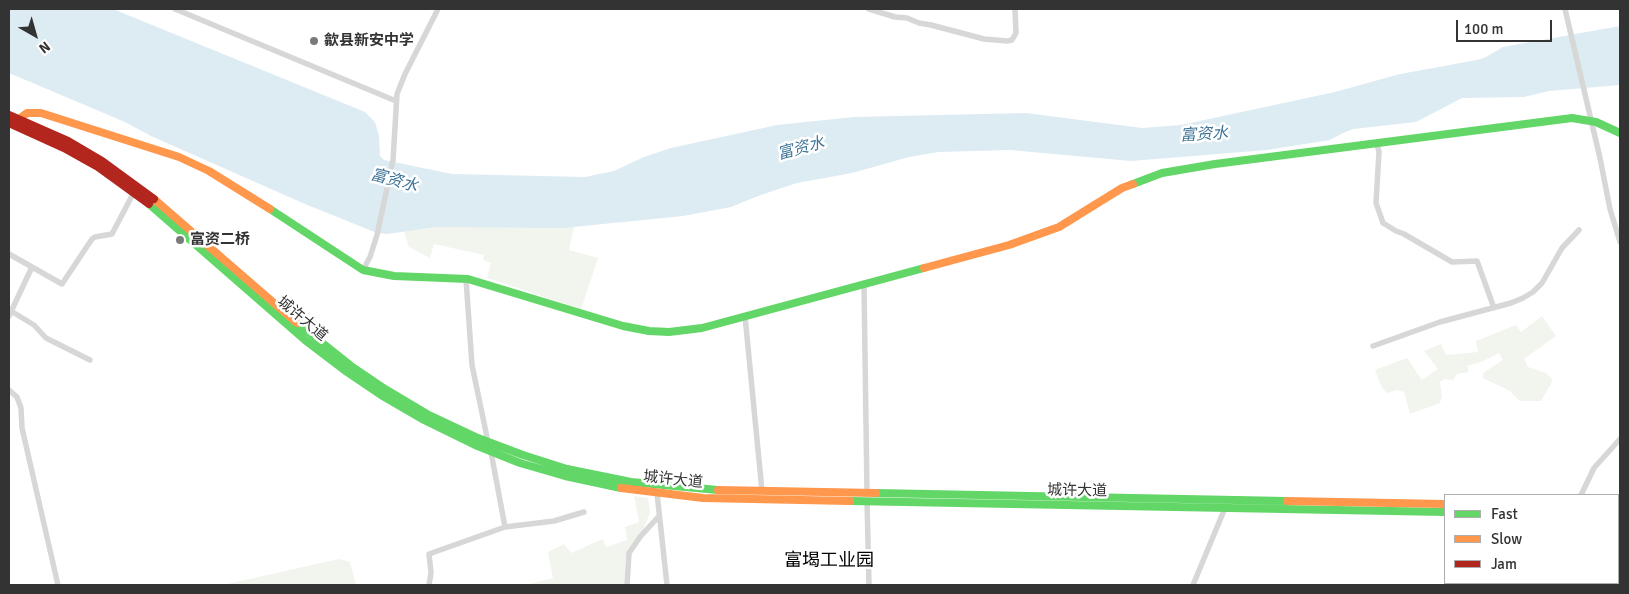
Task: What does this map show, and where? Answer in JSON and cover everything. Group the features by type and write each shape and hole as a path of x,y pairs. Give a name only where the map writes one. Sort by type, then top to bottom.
{"main road":[{"path":"15,123 27,113 41,113 151,147 186,160 238,188 363,270 394,276 466,279 482,282 623,326 649,331 669,332 691,330 989,252 1068,222 1122,188 1156,175 1215,164 1572,118 1591,120 1620,133"},
{"name":"城许大道","path":"9,115 15,123 81,158 134,192 292,329 346,372 409,412 441,429 520,463 565,476 608,486 657,494 703,498 1444,504"},
{"name":"城许大道","path":"15,123 76,146 131,181 156,200 303,329 368,378 427,414 488,442 546,463 624,481 704,490 762,491 867,498 1444,512"}],"street":[{"path":"175,9 396,101"},
{"path":"363,270 370,257 377,235 393,160 396,101 405,74 438,9"},
{"path":"869,9 984,39 1007,41 1012,40 1016,33 1015,9"},
{"path":"1565,11 1610,209 1620,242"},
{"path":"1377,144 1379,152 1376,202 1383,223 1452,262 1477,261 1494,308"},
{"path":"9,254 62,284 92,239 112,234 134,192"},
{"path":"1373,346 1440,322 1494,308 1528,295 1546,277 1562,248 1579,230"},
{"path":"32,267 10,313 34,325 46,338 90,360"},
{"path":"466,279 472,365 488,442"},
{"path":"864,284 869,585"},
{"path":"745,316 762,491"},
{"path":"9,390 16,397 21,408 22,428 58,585"},
{"path":"1581,494 1594,468 1620,439"},
{"path":"491,452 505,527"},
{"path":"657,494 667,585"},
{"path":"1193,585 1225,508"},
{"path":"429,585 431,573 429,554 505,527 554,521 584,512"},
{"path":"627,585 629,552 659,516"}],"shaded area":[{"path":"437,227 574,227 569,250 598,258 581,309 487,278 491,263 483,260 484,255 434,244 430,258 409,247 404,231"},
{"path":"1542,316 1556,336 1524,359 1528,367 1546,373 1553,380 1541,401 1520,401 1510,391 1483,378 1483,373 1503,360 1499,353 1481,362 1467,366 1469,372 1457,374 1453,380 1444,379 1440,382 1442,396 1440,403 1410,414 1404,392 1397,390 1387,393 1382,388 1375,370 1407,358 1422,380 1438,369 1424,351 1441,344 1446,355 1478,352 1476,341 1516,325 1521,332"},
{"path":"634,496 648,498 650,512 643,531 630,546 626,554 624,585 526,585 553,578 548,552 564,544 571,553 603,539 606,547 627,540 625,527 639,522"},
{"path":"339,559 350,562 356,585 223,585"}],"water":[{"name":"富资水","path":"9,9 113,9 365,112 375,122 379,136 380,156 384,160 452,174 585,177 614,171 644,157 671,148 777,125 854,117 1026,113 1142,128 1181,125 1335,92 1400,74 1477,60 1503,47 1620,26 1620,85 1549,91 1524,97 1462,98 1416,122 1353,129 1330,140 1267,150 1131,161 1010,150 939,152 909,157 852,173 797,183 731,207 683,216 563,228 437,227 387,234 377,233 305,204 151,136 125,122 9,73"}],"traffic: fast":[{"path":"1133,184 1162,173 1215,164 1572,118 1596,122 1620,133"},
{"path":"149,204 305,340 381,395 424,420 475,445 520,463 565,476 621,488"},
{"path":"270,209 363,270 394,276 468,279 623,326 649,331 669,332 702,328 924,268"},
{"path":"297,323 351,366 385,389 427,414 478,438 567,469 631,482 718,490"},
{"path":"876,493 1287,501"},
{"path":"850,501 1444,512"}],"traffic: slow":[{"path":"16,126 19,119 27,113 41,113 179,157 209,171 270,209"},
{"path":"924,268 1009,245 1059,227 1122,188 1133,184"},
{"path":"154,199 297,323"},
{"path":"621,488 703,498 850,501"},
{"path":"718,490 876,493"},
{"path":"1287,501 1444,504"}],"traffic: jam":[{"path":"9,115 68,141 102,161 154,199"},
{"path":"9,123 64,148 98,167 149,204"}],"place":[{"name":"歙县新安中学","path":"314,41"},
{"name":"富资二桥","path":"180,240"}],"district":[{"name":"富堨工业园","path":"829,561"}]}
